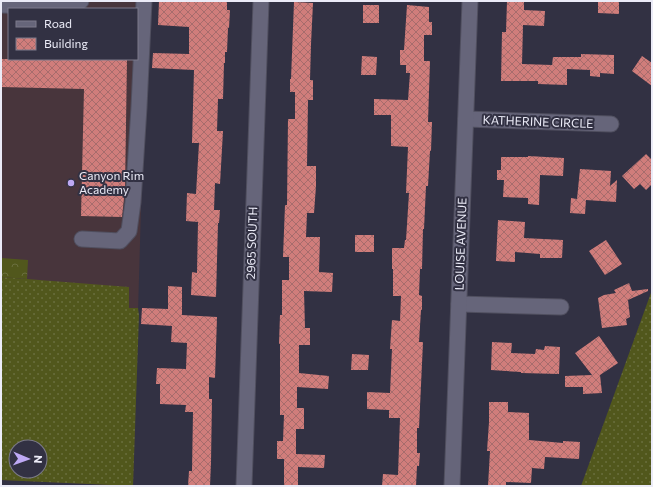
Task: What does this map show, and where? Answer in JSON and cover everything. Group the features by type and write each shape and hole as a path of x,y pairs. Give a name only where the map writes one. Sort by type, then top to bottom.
{"street":[{"path":"1,5 64,7 76,5 81,1"},
{"path":"82,239 120,240 129,231 139,108 144,1"},
{"name":"2965 SOUTH","path":"244,486 261,1"},
{"name":"LOUISE AVENUE","path":"452,486 470,1"},
{"name":"KATHERINE CIRCLE","path":"466,119 611,124"},
{"path":"459,304 560,307"}],"shaded area":[{"name":"Canyon Rim Academy","path":"1,1 147,1 133,486 1,480"}],"green space":[{"path":"1,258 28,260 27,279 1,277"},
{"path":"1,277 129,287 129,308 138,308 139,315 133,486 1,480"},
{"path":"652,290 652,486 581,486"}],"building":[{"path":"159,1 227,1 227,10 230,10 227,52 225,52 224,63 223,99 218,99 217,131 223,131 220,184 215,183 214,210 220,210 218,223 216,297 191,295 192,272 197,273 198,222 186,221 187,193 196,194 199,143 192,143 194,70 152,68 153,53 189,54 189,27 158,25"},
{"path":"507,1 524,1 524,10 545,11 544,26 523,25 522,64 552,65 553,57 581,57 581,54 614,55 614,74 600,73 600,77 590,76 590,70 567,69 567,85 538,84 538,81 501,81 502,32 506,32"},
{"path":"598,1 619,1 619,14 598,13"},
{"path":"294,2 313,3 310,80 313,80 313,100 308,100 307,166 316,166 316,186 314,213 307,213 306,237 320,237 319,272 333,273 332,292 304,291 305,328 310,328 310,345 299,345 299,373 329,376 328,389 297,387 297,408 304,408 304,429 296,429 296,454 325,455 324,468 298,467 298,486 284,486 284,459 277,459 277,441 283,441 284,415 280,415 279,344 280,315 282,315 282,280 289,280 289,257 283,257 285,205 287,205 288,119 295,119 295,92 290,92"},
{"path":"363,5 379,5 379,23 363,23"},
{"path":"407,5 429,7 429,22 432,22 432,35 424,35 424,61 430,61 428,122 432,122 419,295 422,296 422,310 419,342 423,342 419,428 417,428 417,453 420,453 419,466 417,466 416,486 382,486 383,474 398,475 400,418 389,418 389,410 367,409 367,392 390,393 392,349 390,349 392,320 400,321 401,296 393,296 392,248 404,248 406,240 409,193 406,193 408,147 391,146 391,115 374,115 374,99 408,100 410,73 406,73 406,65 400,65 400,50 404,50"},
{"path":"362,56 377,57 376,75 361,75"},
{"path":"642,56 652,63 652,86 632,71"},
{"name":"Canyon Rim Academy","path":"1,59 127,60 125,189 122,217 81,216 84,89 1,87"},
{"path":"646,154 652,160 652,184 646,190 640,184 634,189 622,176"},
{"path":"528,156 564,158 563,176 540,175 539,205 528,204 528,198 503,197 504,180 497,180 497,170 501,170 501,157"},
{"path":"580,169 611,171 610,186 617,180 616,202 586,200 585,214 570,213 571,198 577,199"},
{"path":"498,220 525,222 524,238 563,240 562,258 540,258 540,254 515,252 515,262 496,261"},
{"path":"355,235 374,235 374,252 355,252"},
{"path":"606,240 622,264 605,275 589,251"},
{"path":"629,283 632,291 648,289 648,291 628,300 630,317 626,319 627,325 602,328 598,298 604,295 616,293 614,290"},
{"path":"168,286 182,287 182,315 217,317 215,378 209,377 209,399 212,399 210,486 188,486 189,471 192,471 193,412 185,412 186,405 160,404 160,384 156,384 157,368 186,369 187,343 171,342 172,326 141,324 142,308 168,309"},
{"path":"599,336 618,363 600,375 602,393 583,394 583,387 565,387 565,376 592,375 575,353"},
{"path":"492,342 512,343 511,353 535,354 536,349 544,350 545,346 560,347 559,374 521,373 491,370"},
{"path":"352,354 369,355 368,370 351,370"},
{"path":"489,402 508,402 508,412 529,413 529,440 563,443 563,441 580,442 579,459 545,457 544,469 532,468 531,483 506,482 506,486 488,486 490,451 487,451"}],"place":[{"name":"Canyon Rim Academy","path":"71,183"}]}
